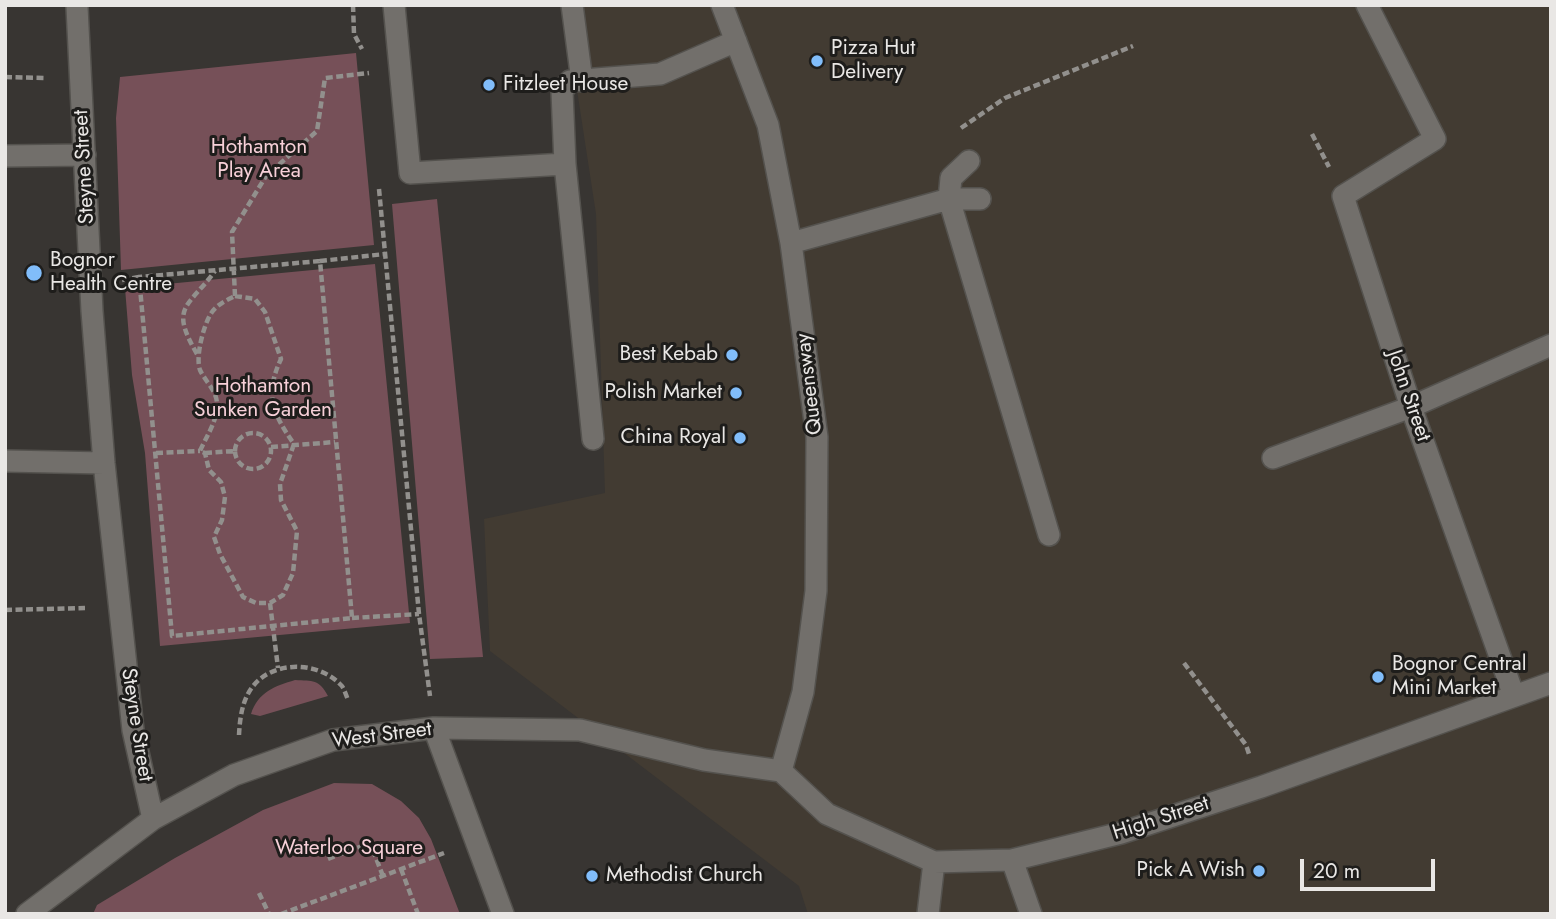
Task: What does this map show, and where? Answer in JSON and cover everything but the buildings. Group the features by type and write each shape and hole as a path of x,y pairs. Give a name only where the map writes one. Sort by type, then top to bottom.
{"street":[{"path":"394,5 411,173 565,164"},
{"path":"572,5 582,81"},
{"name":"Queensway","path":"722,5 768,125 791,243 817,437 816,592 803,692 781,771"},
{"name":"John Street","path":"1367,5 1435,139 1343,196 1411,407 1514,696"},
{"name":"Steyne Street","path":"77,8 92,311 104,463 133,730 153,819"},
{"path":"593,439 565,164 562,91 570,81 660,74 736,41"},
{"path":"5,156 85,155"},
{"path":"969,161 951,178 949,199 1049,536"},
{"path":"791,243 949,199 979,199"},
{"path":"1273,458 1411,407 1551,345"},
{"path":"5,461 104,463"},
{"name":"High Street","path":"781,771 827,814 934,862 1012,860 1121,833 1261,787 1551,683"},
{"path":"434,728 503,914"},
{"name":"West Street","path":"27,914 153,819 234,775 333,740 434,728 580,730 704,760 781,771"},
{"path":"1012,860 1031,914"},
{"path":"928,914 934,862"}],"path":[{"path":"352,5 354,34 367,58"},
{"path":"953,133 1005,98 1133,46"},
{"path":"235,296 232,232 266,176 317,131 325,78 369,73"},
{"path":"5,76 81,80"},
{"path":"419,614 172,636 139,277 385,254 419,614 434,728"},
{"path":"320,261 352,618"},
{"path":"216,270 193,295 182,319 186,335 197,354 199,368 214,391 217,404 203,452 209,470 221,482 225,497 222,520 214,537 243,597 256,603 270,603 283,595 293,573 297,531 281,500 280,484 295,444"},
{"path":"197,354 212,312 222,302 235,296 255,299 265,312 281,359 273,380 273,405 277,420 295,444"},
{"path":"248,433 260,434 271,447 270,458 262,467 256,469 243,467 236,457 239,441 248,433"},
{"path":"271,447 335,442"},
{"path":"156,453 235,451"},
{"path":"270,603 278,668"},
{"path":"5,610 120,607"},
{"path":"1184,663 1246,745 1261,787"},
{"path":"239,735 240,711 248,695 258,680 278,668 319,670 342,685 348,700"},
{"path":"281,914 474,841"},
{"path":"328,859 370,843 383,876"},
{"path":"401,869 418,914"},
{"path":"260,893 269,914"}],"shaded area":[{"path":"564,5 1551,5 1551,914 808,914 799,886 490,651 484,519 605,493 596,214"}],"green space":[{"name":"Hothamton Play Area","path":"356,53 374,245 121,270 116,118 120,77"},
{"path":"437,199 483,657 430,659 392,204"},
{"name":"Hothamton Sunken Garden","path":"375,264 410,623 160,646 145,453 132,375 125,288"},
{"path":"295,680 315,682 322,686 328,696 260,716 251,714 263,695"},
{"name":"Waterloo Square","path":"334,783 372,784 401,801 419,818 431,839 460,914 93,914 97,905 263,810"}],"place":[{"name":"Pizza Hut Delivery","path":"817,61"},
{"name":"Fitzleet House","path":"489,85"},
{"name":"Bognor Health Centre","path":"34,273"},
{"name":"Best Kebab","path":"732,355"},
{"name":"Polish Market","path":"736,393"},
{"name":"China Royal","path":"740,438"},
{"name":"Bognor Central Mini Market","path":"1378,677"},
{"name":"Pick A Wish","path":"1259,871"},
{"name":"Methodist Church","path":"592,876"}]}
